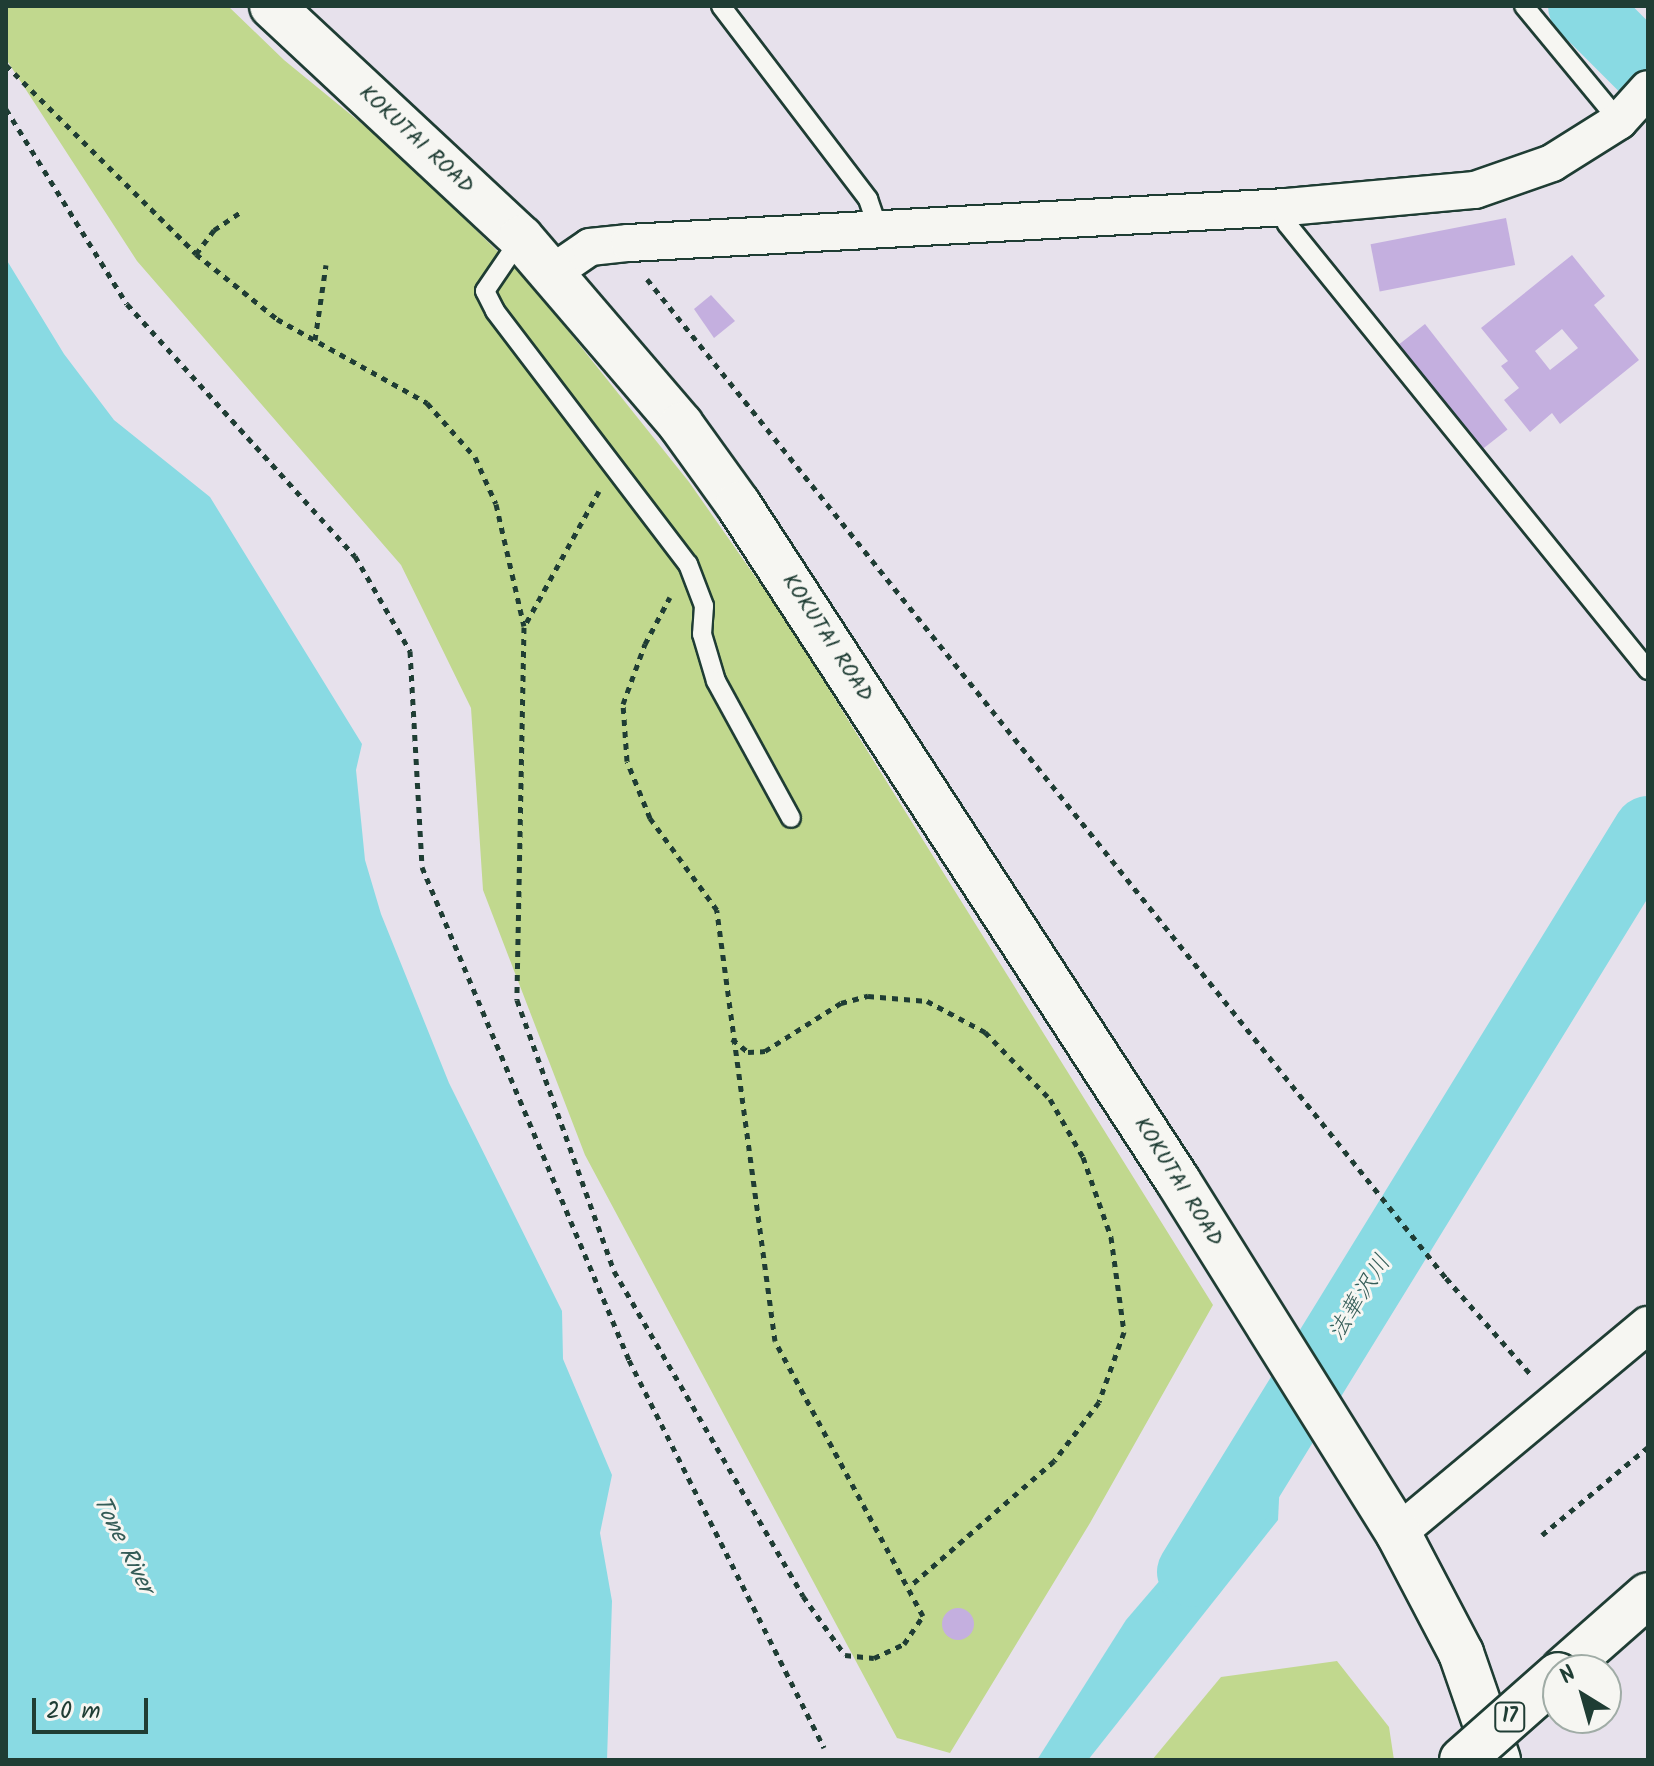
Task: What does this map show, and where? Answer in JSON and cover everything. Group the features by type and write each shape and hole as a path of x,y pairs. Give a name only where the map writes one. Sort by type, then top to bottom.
{"main road":[{"name":"KOKUTAI ROAD","path":"272,6 521,238 681,425 747,517 1283,1348 1398,1533"},
{"path":"1398,1533 1461,1653 1498,1760"},
{"name":"17","path":"1581,1654 1648,1595"},
{"name":"17","path":"1462,1760 1542,1689"}],"street":[{"path":"552,273 590,247 629,243 1287,207 1475,190 1552,163 1634,104"},
{"path":"1398,1533 1557,1404 1648,1325"}],"lane":[{"path":"721,6 868,199 878,228"},
{"path":"1524,6 1634,104"},
{"path":"1287,207 1287,224 1648,670"},
{"path":"521,238 485,291 688,564 704,606 702,634 716,681 791,818"}],"path":[{"path":"6,65 196,254 277,319 427,403 475,457 496,504 524,627 517,1000 614,1271 803,1596 845,1655 874,1658 904,1644 923,1616 775,1341 731,1038 717,910 650,818 627,761 623,704 645,644 688,564"},
{"path":"6,109 127,304 355,556 410,651 422,867 629,1360 824,1748"},
{"path":"196,254 214,230 242,211"},
{"path":"629,243 645,277 1433,1260 1557,1404"},
{"path":"315,340 326,265"},
{"path":"524,627 614,466"},
{"path":"731,1038 748,1052 765,1051 841,1003 868,996 927,1001 985,1032 1050,1099 1083,1157 1111,1237 1124,1332 1099,1402 1054,1461 909,1587"},
{"path":"1542,1535 1648,1447"}],"green space":[{"path":"6,6 228,6 284,60 394,150 530,283 689,482 787,622 1213,1305 1090,1523 950,1753 897,1738 585,1155 483,890 471,708 401,565 137,261 6,59"},
{"path":"1337,1661 1389,1727 1394,1760 1152,1760 1221,1677"}],"water":[{"name":"Tone River","path":"6,259 64,354 114,420 210,497 362,744 356,770 365,860 381,914 449,1083 562,1311 563,1359 612,1475 600,1533 612,1601 607,1760 6,1760"},
{"path":"1280,1480 1278,1520 1088,1760 1037,1760 1126,1620 1234,1494"}],"building":[{"path":"1506,218 1515,265 1380,291 1371,244"},
{"path":"1572,255 1605,296 1594,305 1639,360 1560,424 1552,413 1530,432 1504,400 1519,388 1501,366 1508,361 1481,328","holes":["1562,329 1578,348 1550,370 1535,351"]},
{"path":"711,295 735,321 714,338 694,309"},
{"path":"1425,324 1507,430 1481,451 1398,345"},
{"path":"958,1608 969,1613 974,1624 969,1635 958,1640 947,1635 942,1624 947,1613"}],"waterway":[{"path":"1583,6 1648,71"},
{"name":"法華沢川","path":"1192,1572 1648,831"}]}
